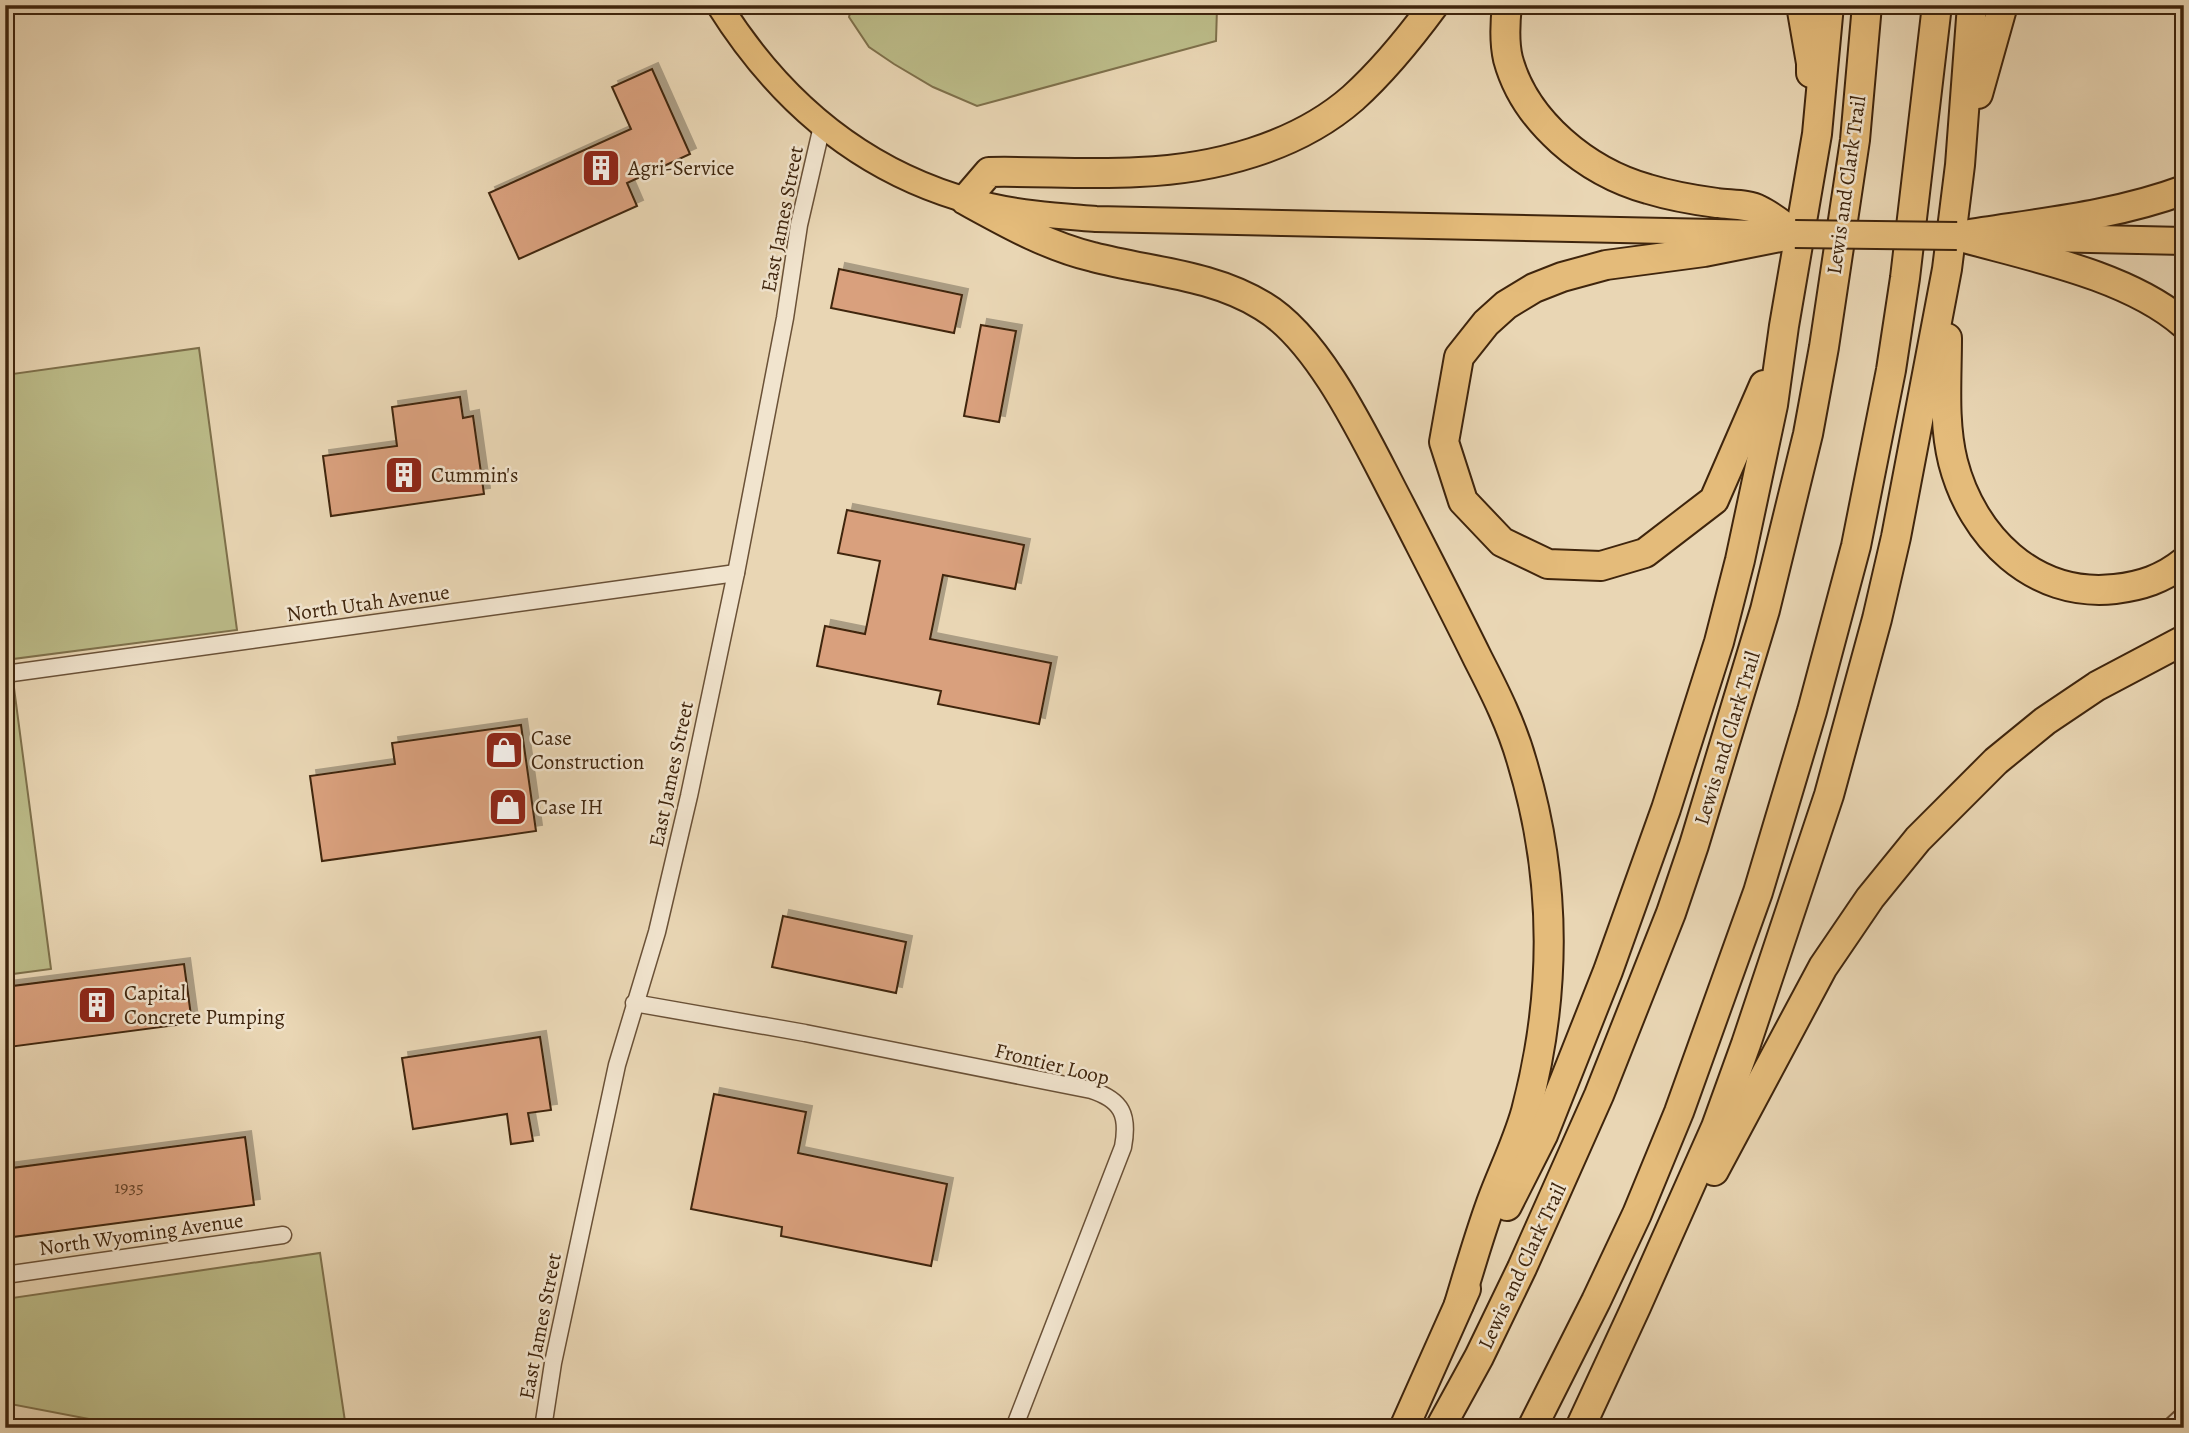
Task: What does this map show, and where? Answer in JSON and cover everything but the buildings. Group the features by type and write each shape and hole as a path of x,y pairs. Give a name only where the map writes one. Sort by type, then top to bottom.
{"highway":[{"path":"1434,5 1383,70 1351,100 1320,121 1248,154 1212,163 1141,172 989,172 965,200 1023,232 1057,247 1096,258 1189,276 1262,306 1287,324 1310,350 1339,394 1447,594 1504,712 1522,759 1542,848 1549,918 1547,1009 1525,1115 1490,1205 1459,1304"},
{"path":"1507,5 1505,31 1508,57 1516,81 1544,124 1580,156 1625,181 1680,198 1757,208 1795,234"},
{"path":"1801,5 1811,63 1809,108 1817,134"},
{"path":"1404,1428 1459,1304 1543,1135 1569,1072 1666,809 1719,642 1740,560 1773,405 1817,134 1829,5"},
{"name":"Lewis and Clark Trail","path":"1440,1428 1479,1357 1522,1268 1599,1095 1671,913 1762,622 1808,434 1824,346 1854,140 1867,5"},
{"path":"1532,1428 1631,1226 1679,1112 1758,892 1812,711 1856,546 1889,382 1905,278 1937,5"},
{"path":"1580,1428 1636,1307 1729,1091 1829,795 1877,619 1896,537 1947,269 1960,165 1972,5"},
{"path":"1960,165 2003,5"},
{"path":"2031,239 2184,190"},
{"path":"1784,326 1761,395 1714,500 1645,553 1601,566 1548,564 1502,542 1463,501 1444,442 1459,357 1486,323 1506,305 1534,288 1581,270 1705,242 1795,234 2184,242"},
{"path":"2031,239 2151,301 2184,324"},
{"path":"1947,269 1947,416 1953,461 1966,497 1994,542 2011,559 2035,575 2063,586 2085,590 2134,587 2158,579 2184,562"},
{"path":"1636,1307 1694,1209 1823,967 1878,888 1918,839 1996,761 2036,729 2097,686 2184,640"}],"main road":[{"path":"719,5 762,67 788,95 837,138 887,168 965,200 1031,213 1096,219 1705,242"}],"street":[{"name":"East James Street","path":"543,1428 553,1363 589,1189 617,1065 669,883 736,573 785,318 799,225 822,126"},
{"name":"North Utah Avenue","path":"5,674 736,573"},
{"name":"Frontier Loop","path":"634,1003 805,1033 1037,1079 1091,1090 1112,1099 1126,1121 1123,1147 1014,1428"},
{"name":"North Wyoming Avenue","path":"5,1275 283,1235"},
{"path":"2172,1428 2184,1417"}],"green space":[{"path":"852,5 1204,5 1217,8 1216,41 977,106 933,87 869,47 849,17"},
{"path":"199,348 237,630 5,660 5,375"},
{"path":"14,688 51,969 5,975 5,689"},
{"path":"320,1253 346,1428 136,1428 5,1403 5,1299"}],"place":[{"name":"Agri-Service","path":"601,168"},
{"name":"Cummin's","path":"404,475"},
{"name":"Case Construction","path":"504,750"},
{"name":"Case IH","path":"508,807"},
{"name":"Capital Concrete Pumping","path":"97,1005"}]}
